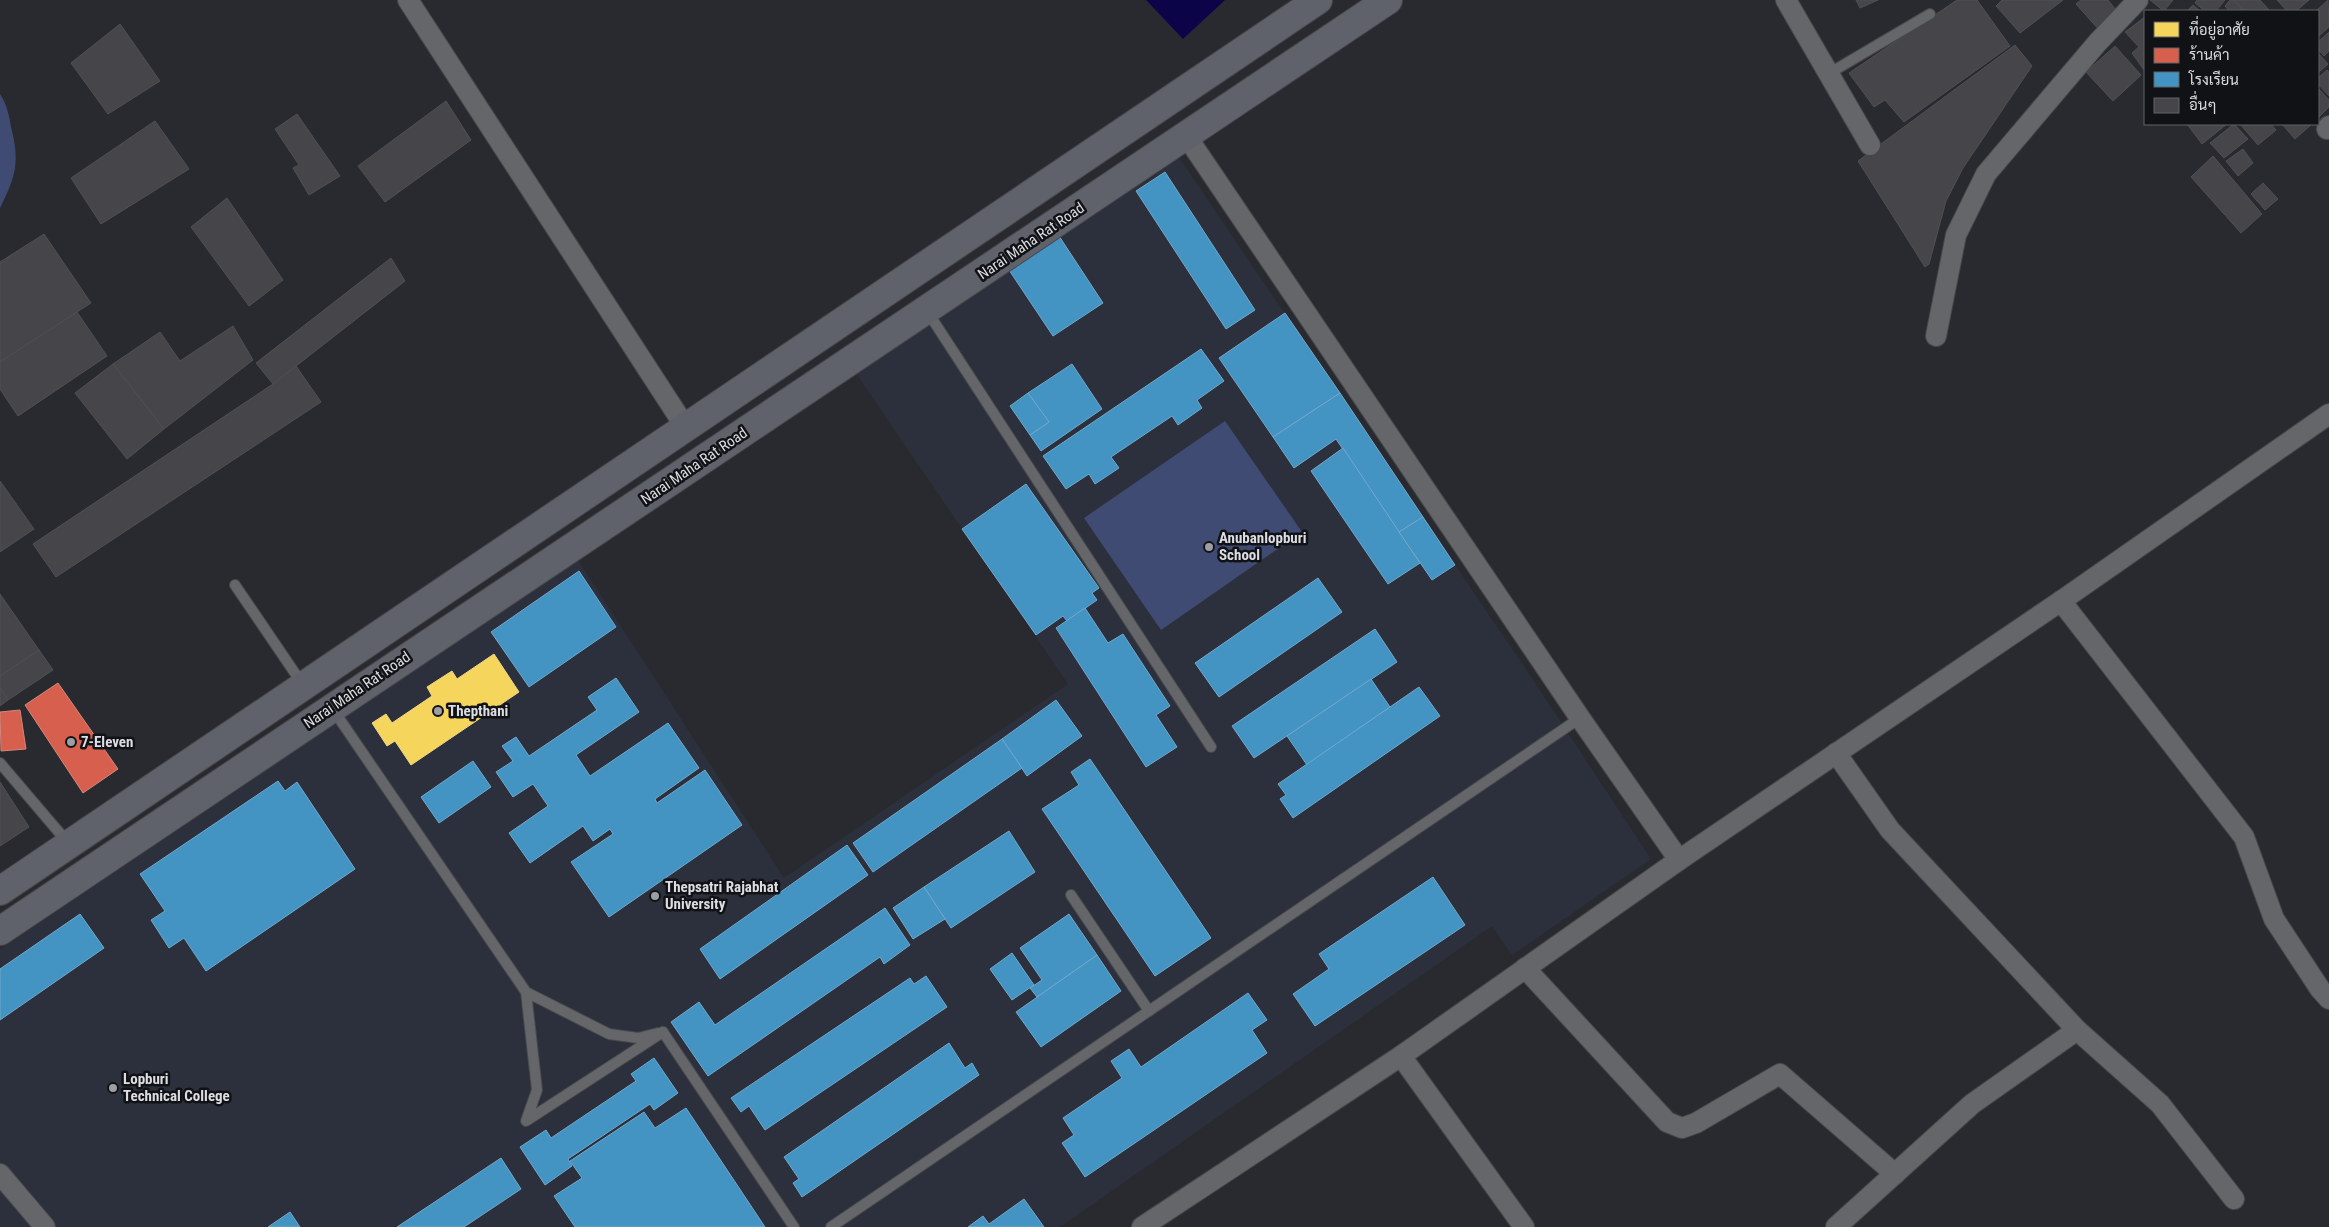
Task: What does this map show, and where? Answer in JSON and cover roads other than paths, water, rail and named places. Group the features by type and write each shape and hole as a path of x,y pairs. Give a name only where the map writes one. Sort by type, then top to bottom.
{"main road":[{"path":"0,892 1318,0"},
{"name":"Narai Maha Rat Road","path":"0,931 332,707 1187,137 1388,0"}],"street":[{"path":"408,0 686,428"},
{"path":"1786,0 1870,145"},
{"path":"1936,336 1956,235 1986,174 2098,42 2138,0"},
{"path":"1187,137 1580,718 1679,860"},
{"path":"1142,1227 1401,1056 1679,860 2061,601 2329,414"},
{"path":"2061,601 2244,837 2274,920 2320,989 2329,999"},
{"path":"1836,753 1890,830 2077,1030 2160,1104 2234,1199"},
{"path":"1525,968 1667,1122 1682,1128 1696,1123 1780,1074 1895,1174"},
{"path":"1836,1227 1972,1104 2077,1030"},
{"path":"1401,1056 1524,1227"},
{"path":"0,1174 45,1227"}],"lane":[{"path":"1828,74 1930,14"},
{"path":"927,310 1211,747"},
{"path":"235,585 304,686"},
{"path":"332,707 526,992 537,1090 526,1121 663,1032"},
{"path":"831,1227 1580,718"},
{"path":"0,763 70,844"},
{"path":"1071,895 1149,1011"},
{"path":"526,992 609,1034 638,1038 663,1032"},
{"path":"663,1032 794,1227"}],"place":[{"name":"Anubanlopburi School","path":"1209,547"},
{"name":"Thepthani","path":"438,711"},
{"name":"7-Eleven","path":"71,742"},
{"name":"Thepsatri Rajabhat University","path":"655,896"},
{"name":"Lopburi Technical College","path":"113,1088"}]}
